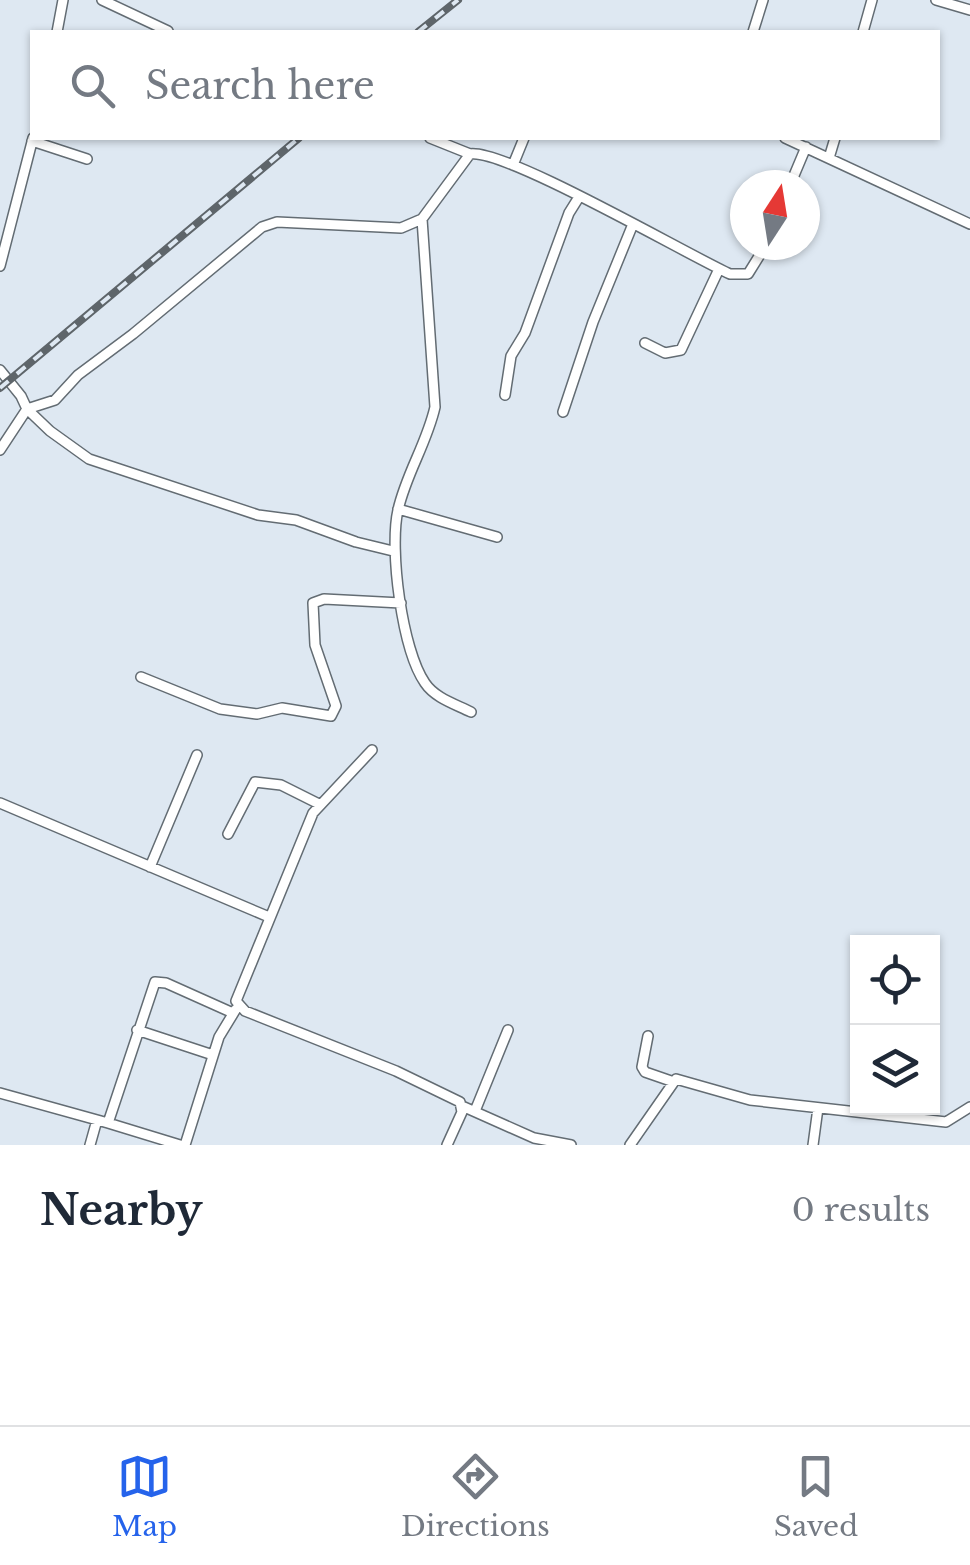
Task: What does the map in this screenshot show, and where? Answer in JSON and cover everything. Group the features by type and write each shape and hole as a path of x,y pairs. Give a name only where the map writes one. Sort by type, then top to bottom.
{"street":[{"path":"57,30 63,0"},
{"path":"102,0 166,30"},
{"path":"754,30 763,0"},
{"path":"864,30 872,0"},
{"path":"936,0 964,6"},
{"path":"0,266 33,140 87,159"},
{"path":"435,140 470,154 490,155 730,274 748,274 759,260"},
{"path":"513,166 523,140"},
{"path":"790,140 970,224"},
{"path":"830,158 834,140"},
{"path":"796,170 806,147"},
{"path":"0,450 27,409 54,400 78,375 270,223 400,228 422,219 470,154"},
{"path":"505,395 512,356 525,333 578,197"},
{"path":"422,219 434,408 424,446 398,509 393,552 401,603 422,679 440,697 471,712"},
{"path":"562,412 633,224"},
{"path":"645,343 665,353 681,350 719,269"},
{"path":"0,370 27,409 89,459 258,515 296,520 393,552"},
{"path":"398,509 497,537"},
{"path":"141,677 220,709 257,714 282,708 331,716 336,706 315,645 312,603 324,599 401,603"},
{"path":"0,1094 182,1145 223,1026 235,1010 237,992 319,804 372,750"},
{"path":"150,867 198,755"},
{"path":"228,834 255,782 281,785 319,804"},
{"path":"0,803 269,918"},
{"path":"108,1124 150,988 160,981 396,1070 462,1106 534,1138 571,1145"},
{"path":"136,1030 213,1055"},
{"path":"475,1111 508,1030"},
{"path":"648,1036 642,1067 646,1072 737,1097 946,1122 970,1107"},
{"path":"630,1145 664,1098 671,1081"},
{"path":"447,1145 462,1106"},
{"path":"812,1145 818,1108"},
{"path":"90,1145 97,1120"}],"railway":[{"path":"420,30 458,0"},
{"path":"0,388 297,140"}]}
